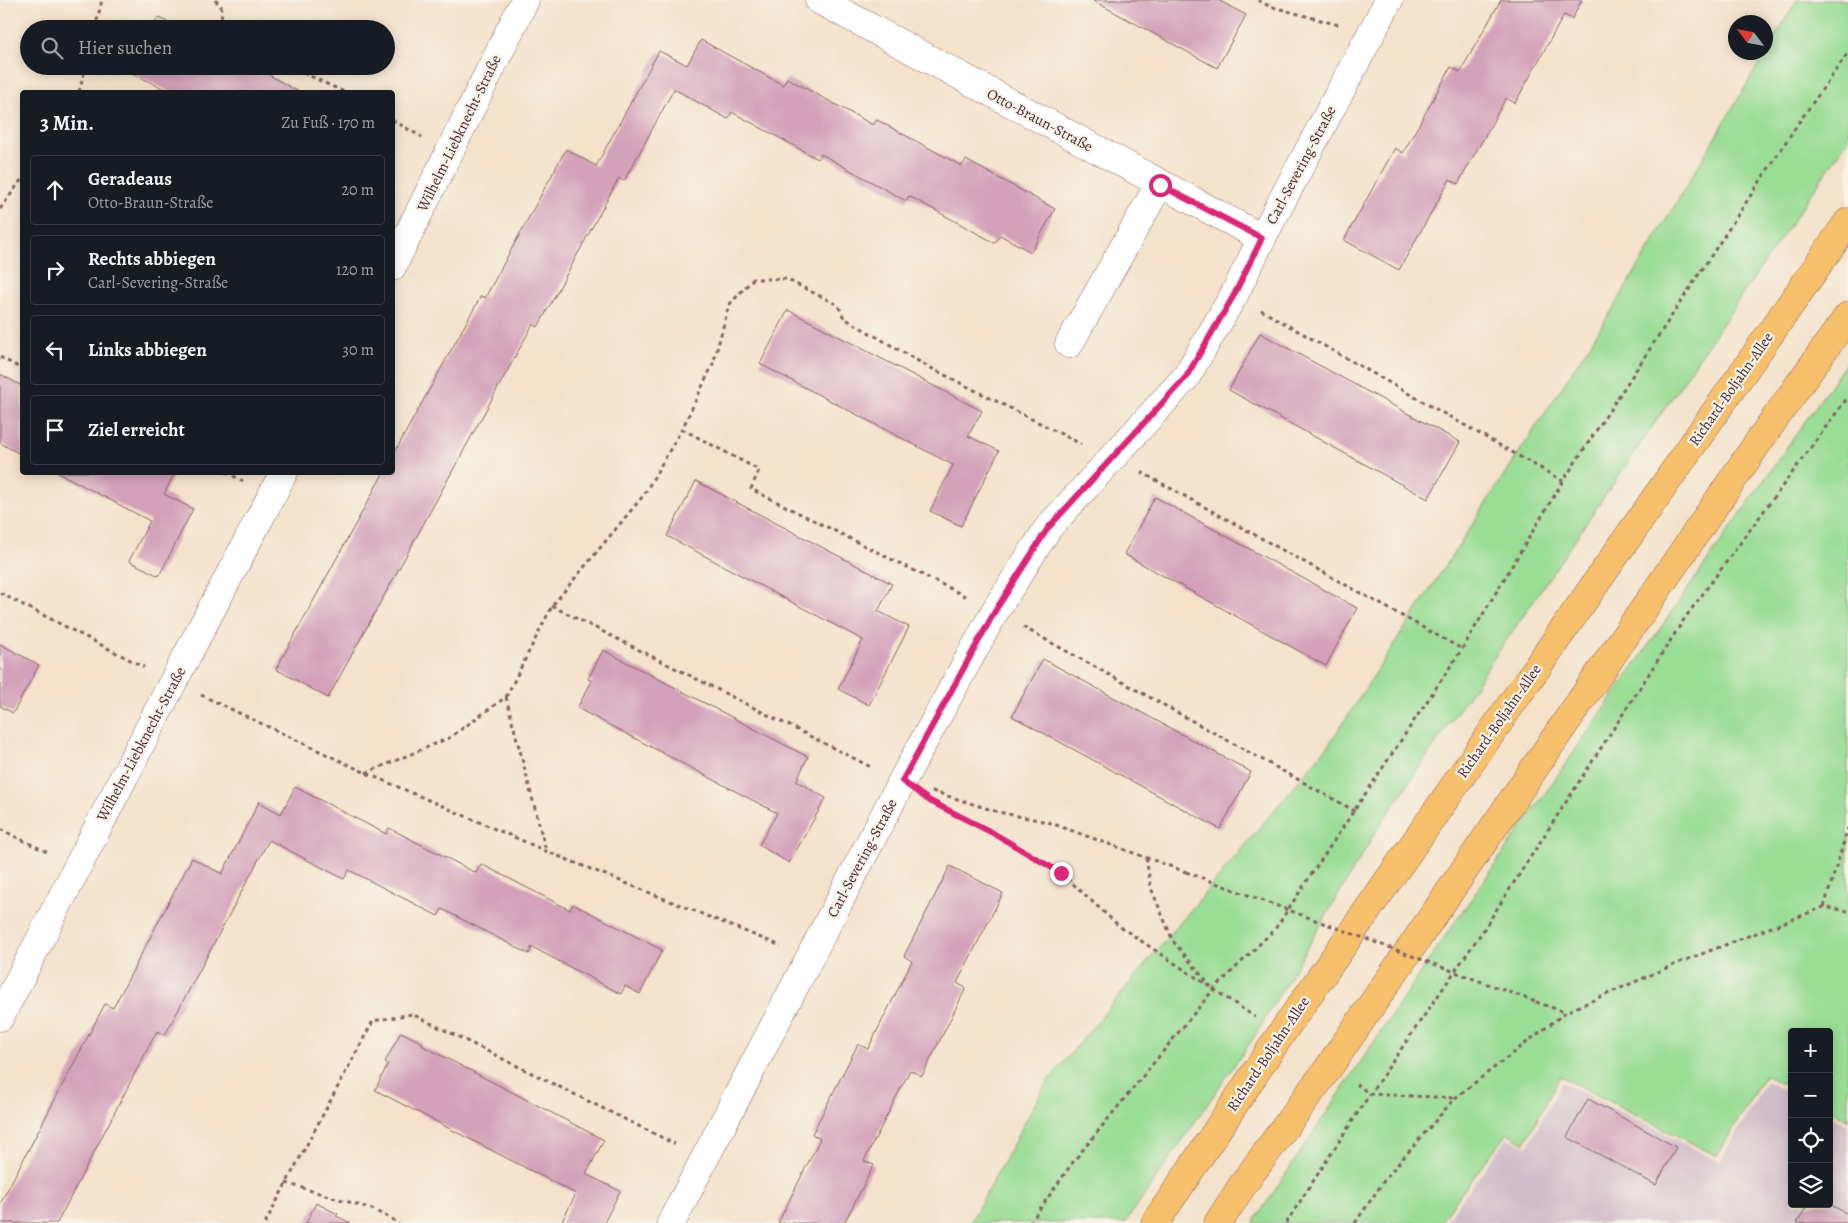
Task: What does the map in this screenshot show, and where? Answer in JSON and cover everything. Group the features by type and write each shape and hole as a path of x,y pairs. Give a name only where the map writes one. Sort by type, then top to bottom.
{"main road":[{"name":"Richard-Boljahn-Allee","path":"1155,1223 1286,1027 1848,222"},
{"path":"1218,1223 1244,1183 1329,1066 1848,316"}],"street":[{"name":"Wilhelm-Liebknecht-Straße","path":"395,261 525,0"},
{"name":"Otto-Braun-Straße","path":"819,0 1160,185 1262,238"},
{"name":"Carl-Severing-Straße","path":"671,1223 902,781 995,611 1048,528 1186,377 1234,295 1262,238 1389,0"},
{"path":"1069,344 1160,185"},
{"name":"Wilhelm-Liebknecht-Straße","path":"0,1017 282,475"}],"path":[{"path":"97,20 102,0"},
{"path":"215,0 221,6 222,20"},
{"path":"1258,0 1268,6 1370,34"},
{"path":"1030,1223 1073,1162 1213,990 1275,929 1462,649 1564,480 1792,133 1848,53"},
{"path":"80,90 84,75"},
{"path":"308,75 340,90"},
{"path":"0,209 20,182"},
{"path":"366,773 449,738 506,697 552,606 643,496 682,429 713,364 729,304 753,279 786,279 838,305 844,318 925,365 1112,459 1152,476 1462,649"},
{"path":"1234,295 1564,480"},
{"path":"0,357 20,368"},
{"path":"1286,1223 1370,1094 1482,932 1685,618 1848,398"},
{"path":"682,429 759,470 751,489 995,611 1355,811"},
{"path":"0,593 173,682 366,773 546,851 810,957"},
{"path":"552,606 837,752 902,781 998,812 1048,822 1566,1012"},
{"path":"506,697 546,851"},
{"path":"902,781 930,801 993,833 1061,873 1119,926 1213,990"},
{"path":"1824,907 1848,828"},
{"path":"0,829 77,867"},
{"path":"1146,858 1150,888 1173,941 1213,990"},
{"path":"1355,1223 1386,1178 1455,1098 1566,1012 1678,964 1824,907 1848,912"},
{"path":"265,1223 373,1021 412,1014 704,1158"},
{"path":"1370,1094 1455,1098"},
{"path":"286,1183 372,1209 399,1223"}],"shaded area":[{"path":"1766,1081 1788,1093 1788,1208 1833,1208 1833,1117 1848,1125 1848,1223 1445,1223 1507,1138 1528,1146 1562,1082 1720,1162"}],"green space":[{"path":"1797,0 1848,0 1848,140 1378,828 1256,1034 1125,1223 970,1223 1047,1082 1328,746 1616,304 1761,60 1773,60 1773,40"},
{"path":"1848,360 1848,1120 1833,1112 1833,1028 1788,1028 1788,1087 1765,1075 1717,1156 1560,1076 1525,1143 1507,1133 1439,1223 1253,1223 1439,945"}],"building":[{"path":"1092,0 1218,0 1246,15 1217,68"},
{"path":"1501,0 1582,0 1572,19 1564,15 1515,103 1506,98 1458,184 1450,179 1399,270 1344,240 1395,148 1403,153 1451,67 1460,72"},
{"path":"701,40 783,85 787,78 873,125 877,120 962,166 966,160 1055,209 1031,252 1000,235 995,243 909,196 906,201 821,154 818,159 732,112 728,119 674,89 624,181 619,178 538,327 533,324 328,698 276,669 382,475 395,475 395,452 481,296 485,298 566,149 596,166 659,51 687,65"},
{"path":"136,75 269,75 295,90 166,90"},
{"path":"788,310 982,411 968,436 999,451 961,526 930,511 953,465 760,364"},
{"path":"1260,333 1460,442 1428,499 1229,390"},
{"path":"0,374 20,385 20,454 0,443"},
{"path":"63,475 174,475 164,494 193,509 159,576 129,561 150,521"},
{"path":"696,481 892,584 878,611 909,627 869,705 838,689 863,640 667,536"},
{"path":"1155,497 1357,608 1326,666 1124,554"},
{"path":"0,644 39,665 13,713 0,706"},
{"path":"603,650 808,757 796,781 826,798 789,863 759,845 777,813 577,708 592,681 588,679"},
{"path":"1043,659 1251,772 1220,829 1012,716"},
{"path":"295,787 386,834 389,828 476,873 481,864 570,910 573,904 662,950 640,994 625,986 621,994 532,947 529,954 442,909 438,916 349,870 344,879 269,840 165,1035 157,1031 57,1223 0,1223 0,1204 105,1004 113,1008 192,858 222,874 259,802 281,814"},
{"path":"950,866 1003,893 957,983 966,988 922,1076 910,1070 864,1161 874,1165 844,1223 778,1223 820,1139 812,1134 858,1044 868,1049 912,961 904,956"},
{"path":"401,1032 423,1043 421,1045 604,1140 586,1174 620,1191 604,1223 561,1223 576,1194 375,1090 388,1064 385,1062"},
{"path":"1588,1099 1676,1147 1656,1185 1567,1137"},
{"path":"316,1203 338,1214 336,1216 351,1223 306,1223"},
{"path":"1833,1206 1848,1214 1848,1223 1797,1223 1806,1208 1833,1208"}],"route":[{"path":"1061,873 993,833 930,801 902,781 995,611 1048,528 1186,377 1234,295 1262,238 1160,185"}]}
